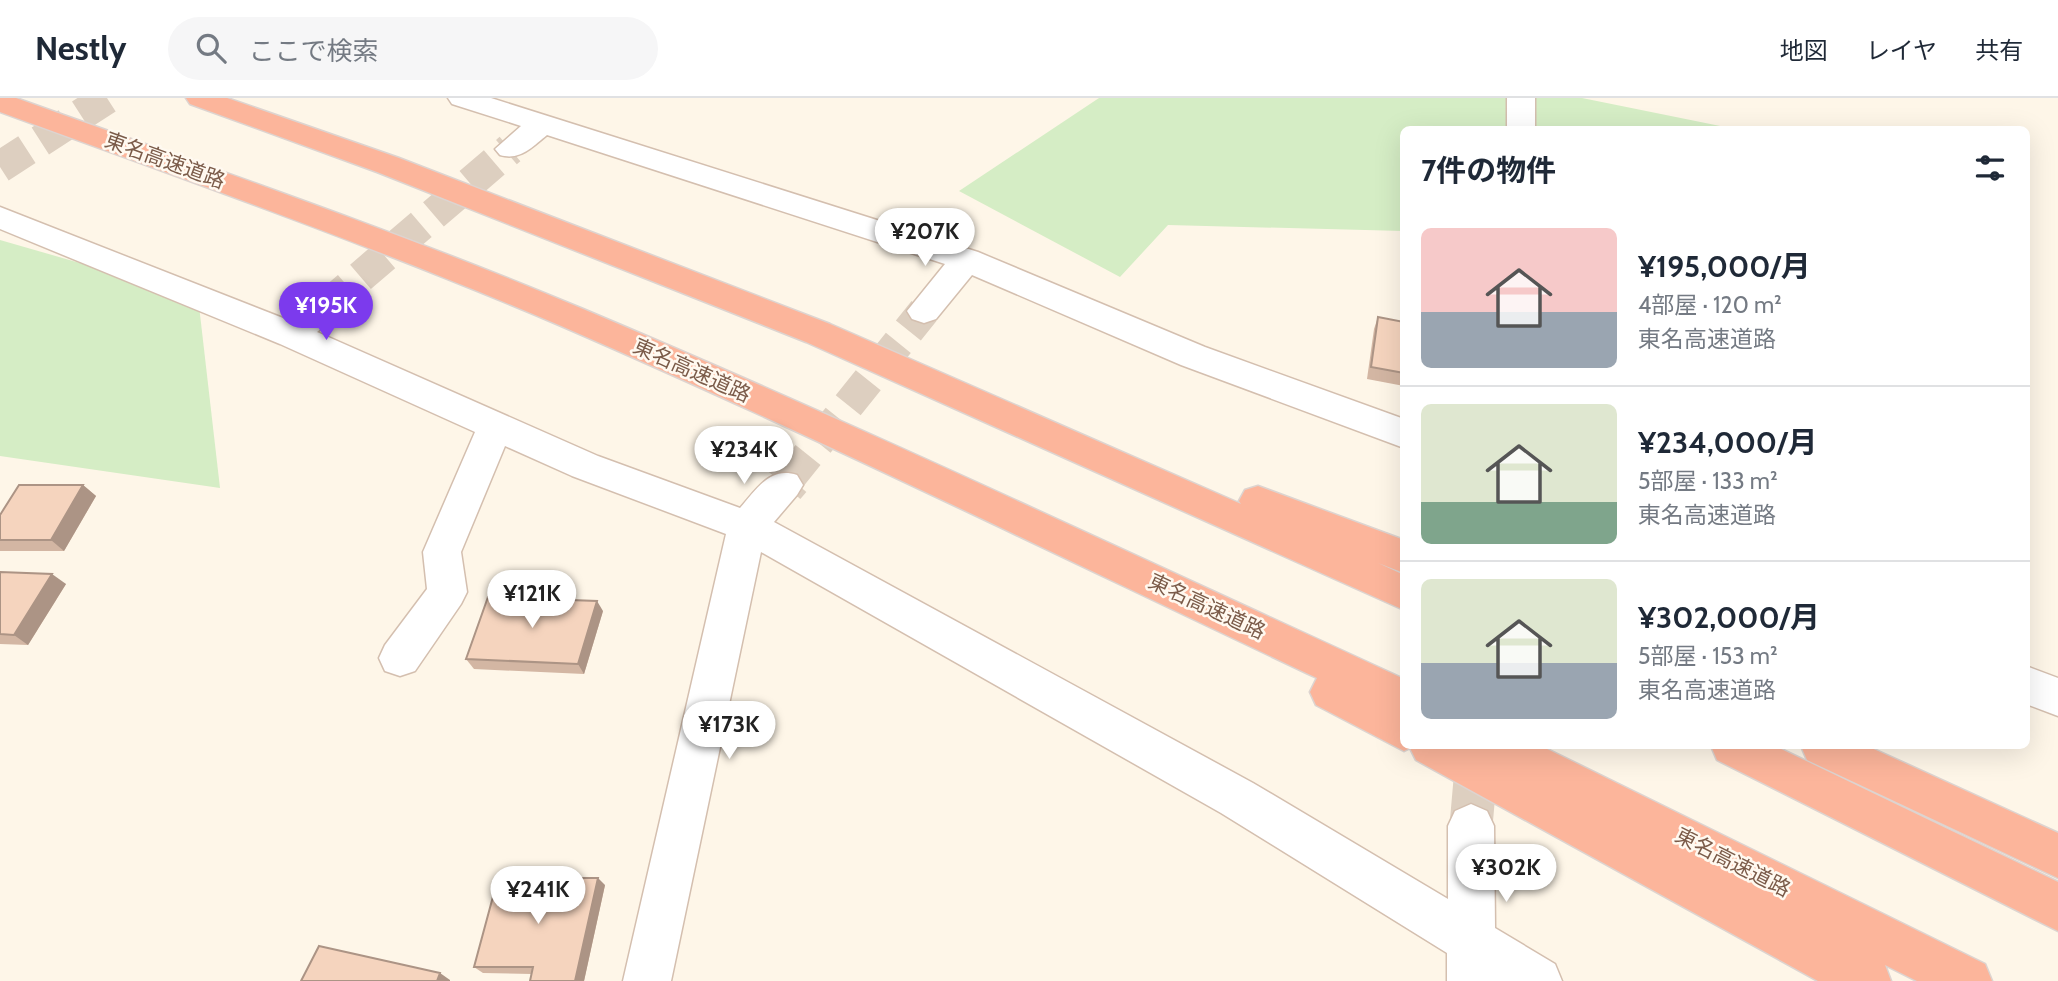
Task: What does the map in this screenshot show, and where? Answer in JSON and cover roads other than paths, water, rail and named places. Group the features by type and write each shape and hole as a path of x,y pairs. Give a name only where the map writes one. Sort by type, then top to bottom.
{"highway":[{"path":"200,98 388,165 1400,555"},
{"name":"東名高速道路","path":"0,102 308,212 568,316 763,401 1400,697"},
{"path":"818,333 1400,591"},
{"path":"763,401 1266,657 1400,729"},
{"path":"1437,749 1867,981"},
{"name":"東名高速道路","path":"1504,749 1968,981"},
{"path":"1738,749 2058,907"},
{"path":"1828,749 2058,856"}],"street":[{"path":"462,98 967,260 1194,356 1400,433"},
{"path":"1521,98 1521,126"},
{"path":"510,149 542,125"},
{"path":"0,217 292,335 585,466 747,526 1237,798 1472,961 1538,981"},
{"path":"924,311 967,260"},
{"path":"292,335 324,308"},
{"path":"400,658 447,592 442,552 495,426"},
{"path":"647,981 747,526 784,485"},
{"path":"2030,686 2058,697"},
{"path":"1471,826 1472,961"}],"tunnel":[{"path":"0,167 107,98"},
{"path":"324,308 510,149"},
{"path":"788,480 924,311"},
{"path":"784,485 790,478"},
{"path":"1471,826 1478,749"}]}
